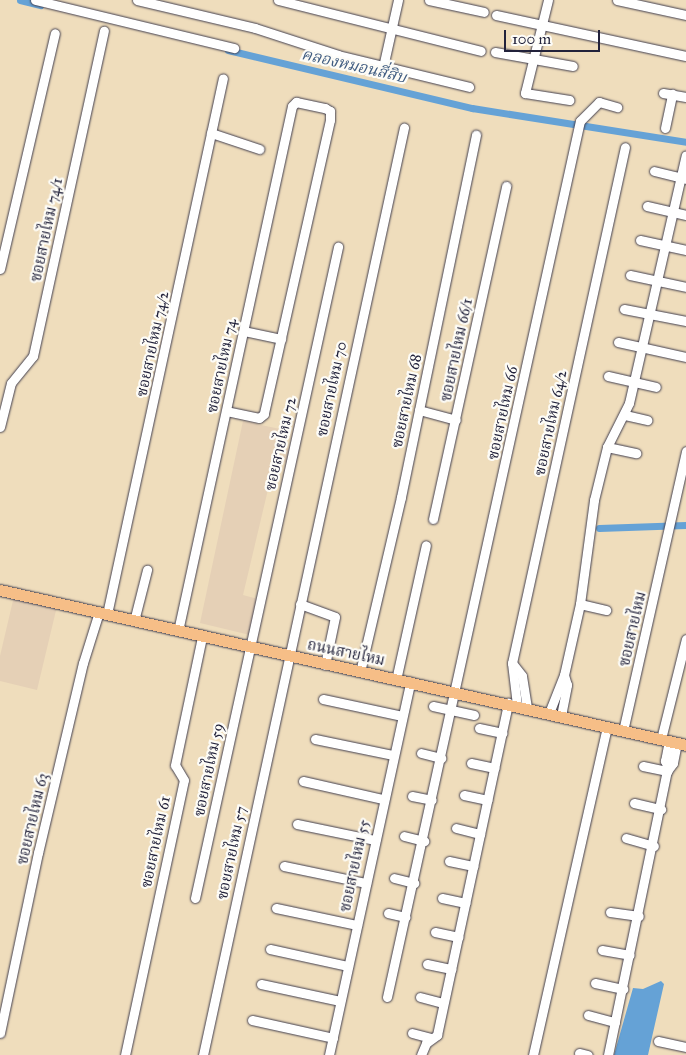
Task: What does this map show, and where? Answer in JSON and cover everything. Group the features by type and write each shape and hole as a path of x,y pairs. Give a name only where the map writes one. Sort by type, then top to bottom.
{"main road":[{"name":"ถนนสายไหม","path":"0,590 202,637 517,705 677,742"}],"street":[{"path":"35,0 234,48"},
{"path":"138,0 255,28 383,67 469,87"},
{"path":"278,0 390,30 480,50"},
{"path":"383,67 398,0"},
{"path":"430,0 484,12"},
{"path":"548,0 525,94 569,100"},
{"path":"618,0 686,15"},
{"path":"496,15 541,23 686,56"},
{"name":"ซอยสายไหม 74/1","path":"0,427 11,383 33,356 104,31"},
{"path":"0,269 55,33"},
{"path":"495,52 573,66"},
{"name":"ซอยสายไหม 74/2","path":"103,613 223,78"},
{"path":"665,128 667,93 686,97"},
{"name":"ซอยสายไหม 74","path":"178,631 292,106 296,102 328,109 330,114 281,339"},
{"name":"ซอยสายไหม 66","path":"387,997 424,841 454,692 502,485 580,121 599,102 618,107"},
{"name":"ซอยสายไหม 70","path":"288,656 404,128"},
{"path":"211,133 259,149"},
{"name":"ซอยสายไหม 68","path":"360,672 419,410 476,136"},
{"name":"ซอยสายไหม 64/2","path":"517,705 522,676 512,663 625,147"},
{"path":"555,714 567,685 564,675 580,604 594,500 607,447 625,415 634,382 673,212 683,178 686,156"},
{"path":"654,171 683,178"},
{"name":"ซอยสายไหม 66/1","path":"433,519 506,186"},
{"path":"647,206 686,215"},
{"path":"640,240 686,250"},
{"name":"ซอยสายไหม 72","path":"249,647 338,247"},
{"path":"630,275 686,287"},
{"path":"624,309 686,322"},
{"path":"227,411 262,417 281,339 244,331"},
{"path":"618,342 686,358"},
{"path":"608,376 656,387"},
{"path":"419,410 456,420"},
{"path":"625,415 647,420"},
{"path":"607,447 636,453"},
{"name":"ซอยสายไหม","path":"623,731 686,451"},
{"path":"396,680 426,545"},
{"path":"134,621 147,570"},
{"path":"300,604 335,617 325,664"},
{"path":"580,604 606,610"},
{"name":"ซอยสายไหม 63","path":"0,1033 38,852 83,663 103,613"},
{"name":"ซอยสายไหม 61","path":"125,1055 184,780 174,765 202,637"},
{"path":"608,1055 654,846 668,769 673,763 677,742 686,639"},
{"name":"ซอยสายไหม 59","path":"195,898 249,647"},
{"name":"ซอยสายไหม 57","path":"203,1055 288,656"},
{"name":"ซอยสายไหม 55","path":"329,1055 358,925 374,840 410,682"},
{"path":"323,699 402,716"},
{"path":"420,1055 431,1038 436,1035 502,733 517,705"},
{"path":"433,706 474,716"},
{"path":"533,1055 607,727"},
{"path":"479,728 502,733"},
{"path":"315,739 393,755"},
{"path":"421,753 441,758"},
{"path":"471,763 494,768"},
{"path":"642,766 668,769"},
{"path":"304,782 383,799"},
{"path":"464,795 487,800"},
{"path":"412,796 432,800"},
{"path":"634,803 661,808"},
{"path":"297,824 374,840"},
{"path":"456,828 480,834"},
{"path":"404,836 424,841"},
{"path":"626,838 654,846"},
{"path":"449,861 473,866"},
{"path":"284,866 366,883"},
{"path":"394,878 414,883"},
{"path":"442,898 465,903"},
{"path":"276,908 358,925"},
{"path":"610,912 639,916"},
{"path":"388,913 406,917"},
{"path":"435,932 458,937"},
{"path":"270,949 348,966"},
{"path":"602,950 630,955"},
{"path":"427,964 451,969"},
{"path":"594,983 623,989"},
{"path":"261,984 340,1001"},
{"path":"420,997 444,1003"},
{"path":"588,1015 615,1022"},
{"path":"252,1020 332,1038"},
{"path":"412,1033 431,1038"},
{"path":"658,1041 686,1047"}],"shaded area":[{"path":"243,421 280,429 277,446 291,449 288,463 275,460 243,595 258,599 250,635 200,623"},
{"path":"15,592 58,602 37,690 0,681 0,656"}],"water":[{"path":"661,981 664,984 648,1055 614,1055 633,988 643,989"}],"waterway":[{"name":"คลองหมอนสี่สิบ","path":"20,0 40,5"},
{"name":"คลองหมอนสี่สิบ","path":"228,50 472,108 686,142"},
{"path":"599,528 686,525"}]}
